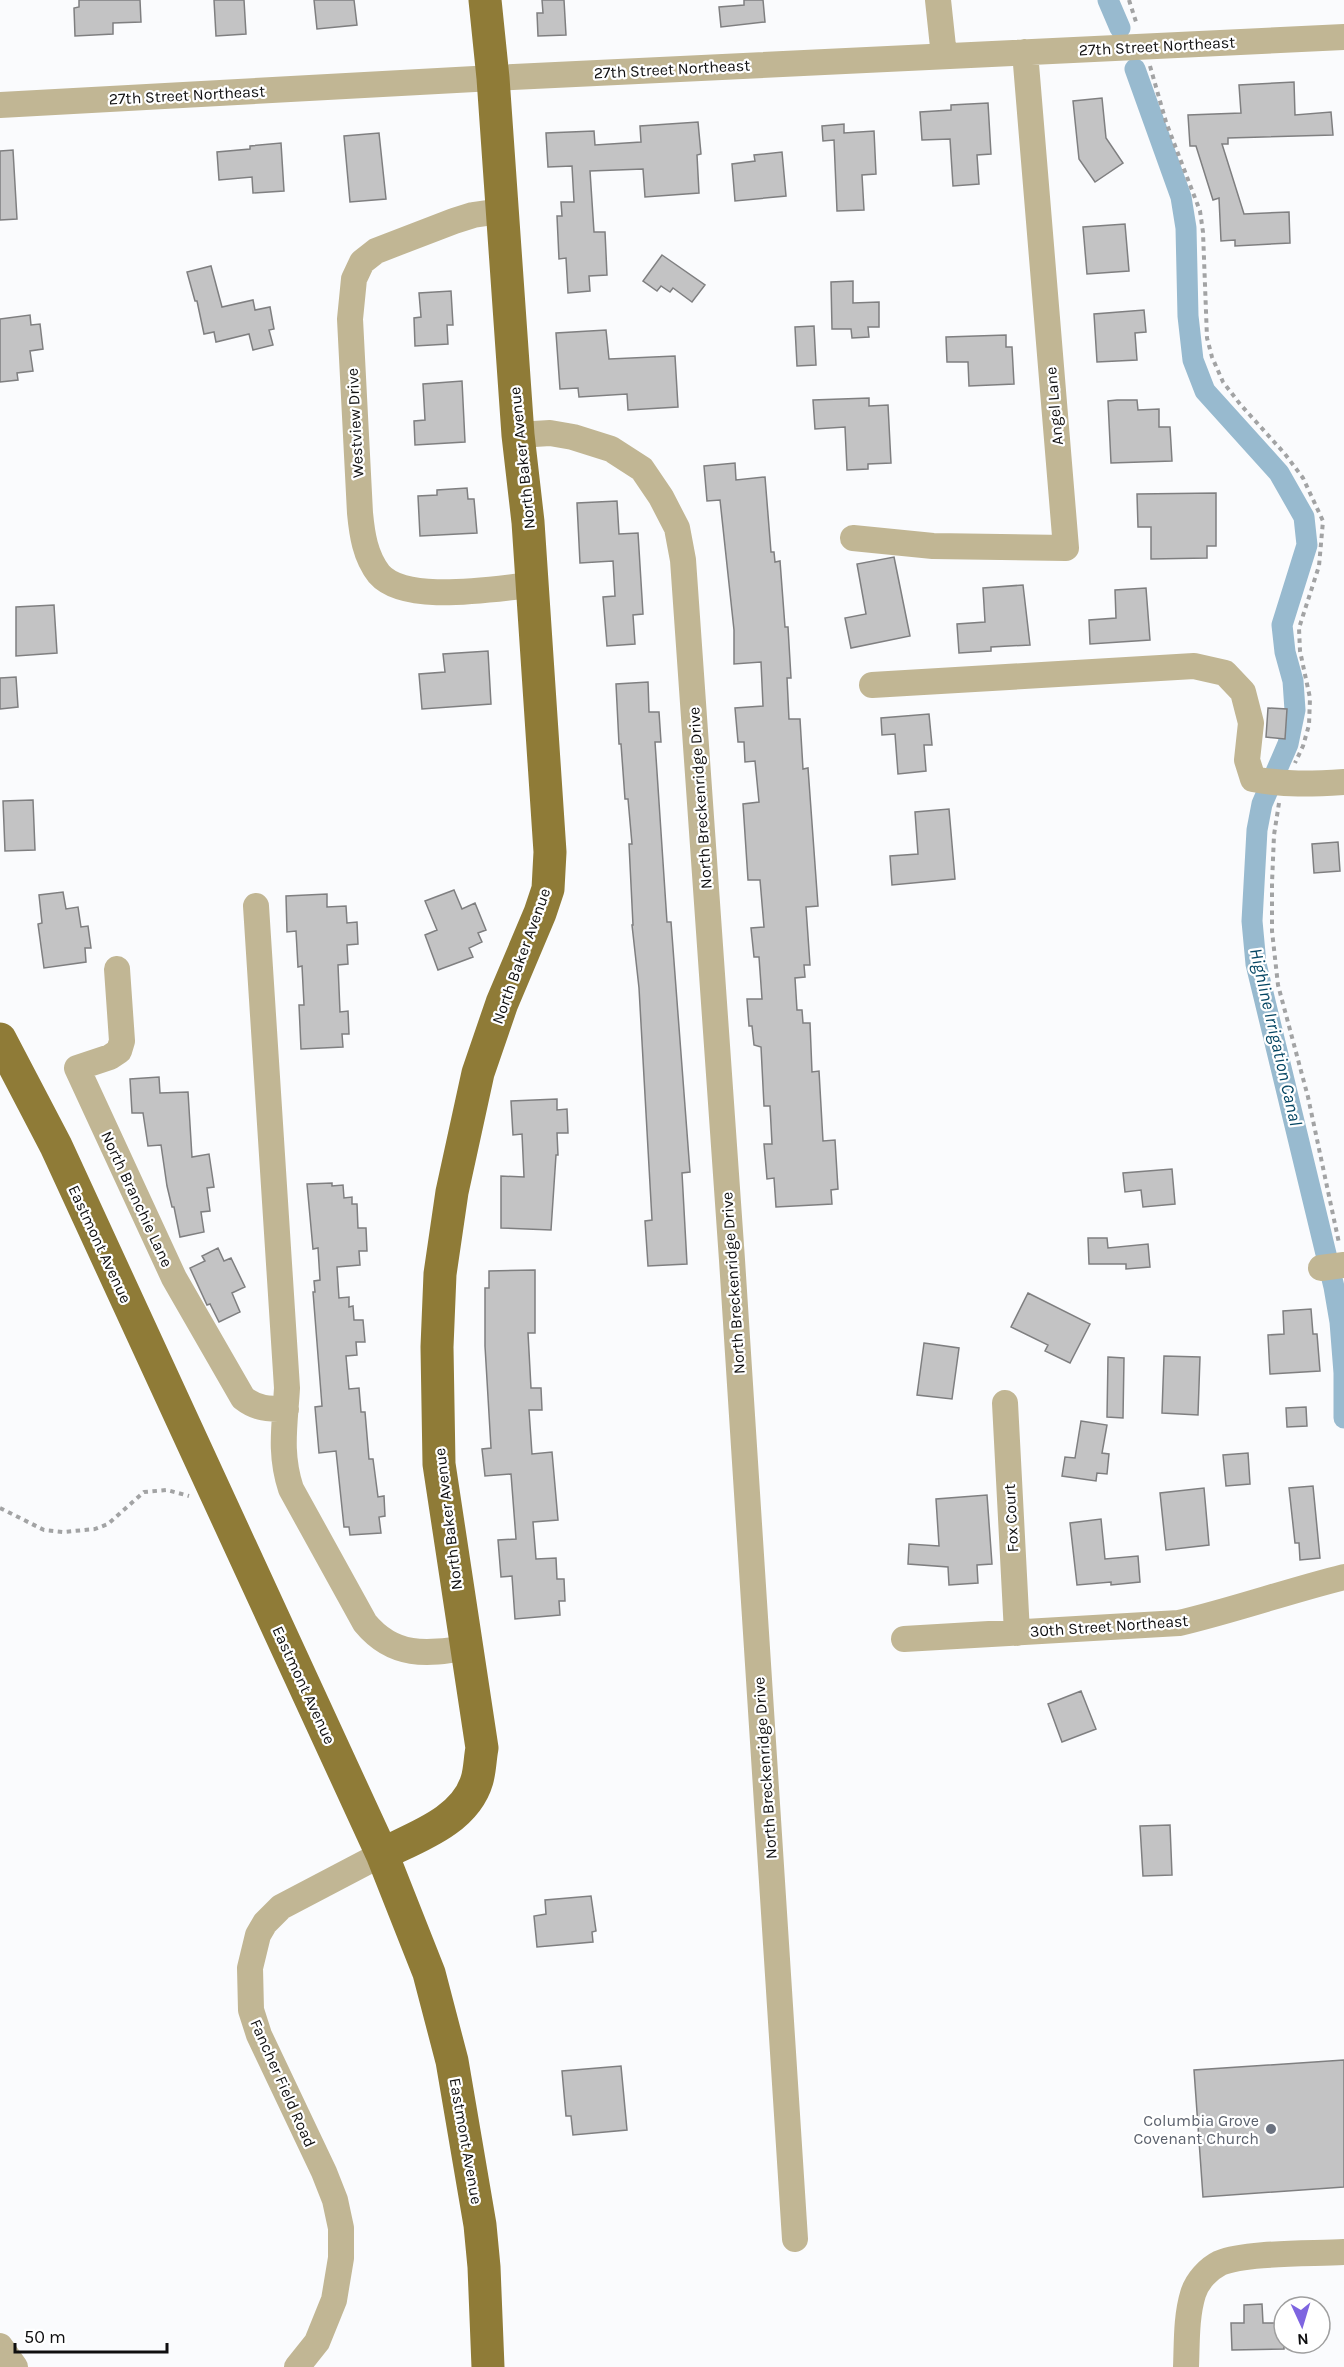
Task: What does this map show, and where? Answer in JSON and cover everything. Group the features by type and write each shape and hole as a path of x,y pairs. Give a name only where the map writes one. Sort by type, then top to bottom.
{"main road":[{"name":"North Baker Avenue","path":"382,1854 440,1825 462,1807 476,1782 482,1748 439,1464 437,1347 440,1274 452,1192 478,1073 502,1003 548,889 550,852 528,522 518,435 493,78 485,0"},
{"name":"Eastmont Avenue","path":"0,1039 56,1146 382,1854 429,1973 452,2061 480,2225 488,2367"}],"street":[{"path":"938,0 944,56"},
{"name":"27th Street Northeast","path":"0,105 493,78 1344,37"},
{"name":"Angel Lane","path":"853,538 933,546 1066,548 1025,52"},
{"name":"Westview Drive","path":"501,212 473,215 397,242 376,251 362,262 358,270 354,279 350,319 360,513 363,541 371,559 380,575 397,587 424,593 532,585"},
{"name":"North Breckenridge Drive","path":"518,435 573,436 611,449 642,469 661,497 677,528 683,560 734,1284 795,2239"},
{"path":"872,685 1194,666 1204,668 1225,673 1243,693 1251,723 1247,760 1253,779 1285,783 1344,782"},
{"path":"256,906 287,1388 284,1468 291,1489 365,1623 375,1635 391,1645 410,1652 426,1654 467,1648"},
{"name":"North Branchie Lane","path":"117,969 122,1041 119,1051 110,1057 77,1068 169,1269 243,1398 253,1406 265,1409 286,1409"},
{"name":"Fox Court","path":"1005,1403 1017,1633"},
{"name":"30th Street Northeast","path":"904,1639 1179,1623 1344,1577"},
{"name":"Fancher Field Road","path":"297,2367 317,2342 334,2300 341,2258 341,2229 335,2199 324,2172 259,2035 250,2010 250,1968 258,1935 265,1923 281,1907 382,1854"},
{"path":"1186,2367 1189,2313 1194,2292 1202,2276 1219,2264 1239,2258 1344,2252"},
{"path":"0,2346 15,2367"}],"path":[{"path":"1129,0 1166,122 1200,211 1203,232 1207,338 1212,357 1229,390 1286,454 1303,478 1323,521 1319,566 1299,628 1300,651 1310,698 1309,725 1303,746 1285,783 1278,807 1272,883 1272,931 1278,985 1308,1097 1335,1261"},
{"path":"0,1508 44,1530 63,1532 95,1529 108,1524 144,1492 167,1490 189,1496 213,1489"}],"building":[{"path":"79,0 140,0 141,22 113,23 113,34 75,36 74,8 79,7"},
{"path":"214,0 244,0 246,34 216,36"},
{"path":"314,0 354,0 357,25 317,29"},
{"path":"542,0 564,0 566,35 538,36 537,13 543,13"},
{"path":"744,0 763,0 765,22 721,27 719,7 744,5"},
{"path":"1294,82 1295,115 1331,112 1333,135 1228,138 1228,144 1222,144 1244,214 1289,212 1290,243 1235,246 1235,240 1221,241 1219,198 1213,200 1196,146 1190,146 1188,115 1241,113 1239,85"},
{"path":"1102,98 1106,138 1123,163 1095,182 1079,159 1073,101"},
{"path":"988,103 991,154 977,155 979,184 953,186 950,139 922,140 920,112 951,110 951,105"},
{"path":"698,122 701,154 697,155 699,193 645,197 643,169 590,171 594,232 605,232 607,275 589,276 590,291 568,293 566,258 559,259 557,216 562,216 561,202 574,202 572,166 548,167 546,133 594,131 595,145 641,142 640,126"},
{"path":"844,124 844,133 874,131 876,174 862,175 864,210 837,211 834,140 823,141 822,126"},
{"path":"379,133 386,199 350,202 344,136"},
{"path":"281,143 284,191 253,193 252,177 219,180 217,152"},
{"path":"13,150 17,219 0,220 0,151"},
{"path":"782,152 786,196 735,201 732,164 755,161 754,155"},
{"path":"1125,224 1129,271 1087,274 1083,227"},
{"path":"662,255 705,285 692,302 673,288 670,292 661,286 657,291 643,281"},
{"path":"211,266 222,307 253,300 255,310 270,307 274,329 269,330 273,345 253,350 249,334 216,342 214,332 204,334 197,301 195,301 187,272"},
{"path":"853,281 853,303 879,302 879,327 868,327 869,337 852,338 851,329 832,329 831,282"},
{"path":"451,291 453,325 447,325 448,344 415,346 414,318 421,317 419,293"},
{"path":"1144,310 1146,332 1135,333 1137,360 1097,362 1094,314"},
{"path":"30,315 31,325 40,324 43,349 30,351 33,371 17,373 18,380 0,382 0,319"},
{"path":"814,326 816,365 797,366 795,327"},
{"path":"606,330 609,359 675,356 678,407 628,410 627,394 579,397 578,388 560,389 556,333"},
{"path":"1006,335 1006,347 1012,347 1014,384 969,386 968,362 947,362 946,337"},
{"path":"462,381 465,442 415,445 414,421 425,420 423,384"},
{"path":"869,398 869,406 888,405 891,463 868,464 868,469 847,470 845,427 815,429 813,400"},
{"path":"1137,400 1138,410 1159,409 1159,427 1170,427 1172,461 1111,463 1108,401"},
{"path":"735,463 736,480 765,477 771,552 774,552 775,562 780,561 785,627 788,627 791,678 787,678 789,719 800,719 803,769 808,768 818,906 806,907 810,965 804,965 805,977 795,978 797,1010 802,1010 803,1023 810,1023 812,1072 819,1071 823,1141 835,1140 838,1189 831,1190 832,1204 776,1207 774,1178 767,1179 764,1144 772,1144 770,1106 764,1106 761,1047 754,1045 752,1026 749,1026 747,999 762,999 759,957 754,957 751,928 764,927 760,880 748,880 743,804 759,802 755,761 745,762 744,742 738,742 735,708 763,706 761,662 734,664 734,630 720,500 707,501 704,466"},
{"path":"467,488 468,499 474,499 477,533 420,536 418,496 437,495 437,490"},
{"path":"1216,493 1216,546 1207,546 1207,558 1151,559 1151,527 1138,527 1137,494"},
{"path":"617,501 619,534 638,533 643,614 633,615 635,644 607,646 603,597 615,596 613,561 580,563 577,503"},
{"path":"894,557 910,636 851,648 845,618 866,614 857,564"},
{"path":"1023,585 1030,645 991,647 991,651 959,653 957,624 985,622 983,588"},
{"path":"1146,588 1150,640 1090,644 1089,620 1116,618 1115,590"},
{"path":"54,605 57,653 16,656 16,607"},
{"path":"488,651 491,704 422,709 419,674 445,672 443,654"},
{"path":"16,677 18,707 0,709 0,678"},
{"path":"648,682 649,712 659,712 661,742 655,742 667,922 671,922 690,1172 682,1173 687,1264 648,1266 645,1221 652,1220 639,988 632,925 629,844 632,844 628,799 625,799 621,744 619,744 616,684"},
{"path":"1268,708 1287,709 1285,739 1266,737"},
{"path":"929,714 932,745 924,745 926,771 898,774 895,734 882,735 881,718"},
{"path":"33,800 35,850 5,851 3,801"},
{"path":"949,809 955,879 892,885 890,856 918,854 915,812"},
{"path":"1338,842 1340,871 1314,873 1312,844"},
{"path":"454,890 462,909 475,903 486,930 478,933 482,942 469,948 473,957 438,970 425,935 437,930 425,901"},
{"path":"63,892 66,909 78,907 81,927 88,926 91,948 85,948 86,962 44,968 38,924 42,923 39,895"},
{"path":"327,894 327,907 346,906 347,923 357,922 358,944 347,945 348,964 338,965 340,1012 348,1011 349,1034 342,1034 343,1047 301,1049 299,1005 304,1005 302,966 298,967 296,931 287,932 286,896"},
{"path":"159,1077 160,1093 188,1092 192,1157 209,1154 214,1187 207,1188 210,1211 201,1212 204,1232 180,1237 167,1186 161,1145 148,1146 143,1113 132,1113 130,1079"},
{"path":"557,1099 557,1110 567,1109 568,1133 557,1133 558,1155 556,1155 551,1230 501,1228 501,1176 524,1177 522,1134 513,1135 511,1101"},
{"path":"1172,1169 1175,1204 1143,1207 1141,1190 1125,1192 1123,1173"},
{"path":"332,1183 332,1186 343,1185 344,1198 352,1197 352,1204 357,1204 358,1228 366,1228 367,1251 359,1251 360,1265 337,1267 339,1298 349,1297 349,1307 353,1306 354,1320 363,1320 365,1342 356,1342 357,1355 346,1356 349,1389 359,1388 361,1412 365,1412 369,1459 373,1459 378,1497 384,1496 385,1516 379,1517 381,1533 350,1535 349,1527 344,1527 336,1451 319,1453 315,1407 322,1406 313,1292 315,1292 314,1281 320,1280 318,1248 313,1249 307,1184"},
{"path":"1088,1238 1107,1238 1108,1248 1148,1244 1150,1267 1126,1269 1126,1264 1089,1264"},
{"path":"218,1248 224,1261 231,1258 245,1287 232,1293 240,1312 219,1322 210,1304 207,1305 190,1268 205,1261 202,1256"},
{"path":"535,1270 535,1333 528,1333 531,1388 541,1388 542,1410 529,1410 532,1454 552,1452 558,1520 533,1522 536,1559 556,1558 557,1579 564,1579 565,1601 559,1601 560,1615 515,1619 512,1576 501,1577 498,1540 516,1539 511,1474 485,1476 482,1449 491,1448 485,1346 485,1288 489,1288 489,1271"},
{"path":"1028,1293 1090,1324 1070,1363 1045,1351 1048,1345 1011,1327"},
{"path":"1311,1309 1313,1334 1317,1334 1320,1371 1270,1374 1268,1335 1284,1334 1283,1311"},
{"path":"924,1343 959,1348 952,1399 917,1395"},
{"path":"1164,1356 1200,1357 1198,1415 1162,1413"},
{"path":"1108,1357 1124,1358 1123,1418 1107,1417"},
{"path":"1306,1407 1307,1426 1287,1427 1286,1408"},
{"path":"1081,1421 1107,1425 1102,1453 1109,1454 1107,1474 1097,1473 1096,1481 1062,1476 1065,1457 1075,1458"},
{"path":"1248,1453 1250,1484 1226,1486 1223,1455"},
{"path":"1313,1486 1320,1558 1300,1560 1299,1543 1295,1543 1289,1488"},
{"path":"1204,1488 1209,1545 1166,1550 1160,1493"},
{"path":"987,1495 992,1564 977,1565 978,1583 949,1585 948,1567 908,1564 909,1544 939,1546 936,1499"},
{"path":"1101,1519 1105,1559 1138,1556 1140,1582 1077,1585 1070,1523"},
{"path":"1081,1691 1096,1729 1062,1742 1048,1704"},
{"path":"1170,1825 1172,1875 1143,1876 1140,1826"},
{"path":"591,1896 596,1931 592,1932 593,1942 537,1947 534,1916 546,1914 545,1900"},
{"name":"Columbia Grove Covenant Church","path":"1344,2060 1344,2187 1203,2197 1194,2070"},
{"path":"621,2066 627,2130 573,2135 571,2116 566,2116 562,2071"},
{"path":"1262,2304 1263,2323 1272,2323 1272,2349 1232,2350 1231,2323 1244,2323 1244,2305"}],"waterway":[{"name":"Highline Irrigation Canal","path":"1108,0 1120,28"},
{"name":"Highline Irrigation Canal","path":"1135,69 1181,197 1186,228 1188,316 1193,360 1205,391 1279,473 1304,517 1307,545 1282,625 1285,652 1293,681 1295,710 1288,744 1262,804 1257,830 1252,921 1256,964 1334,1287 1340,1322 1344,1373 1344,1418"}],"place":[{"name":"Columbia Grove Covenant Church","path":"1271,2129"}]}
